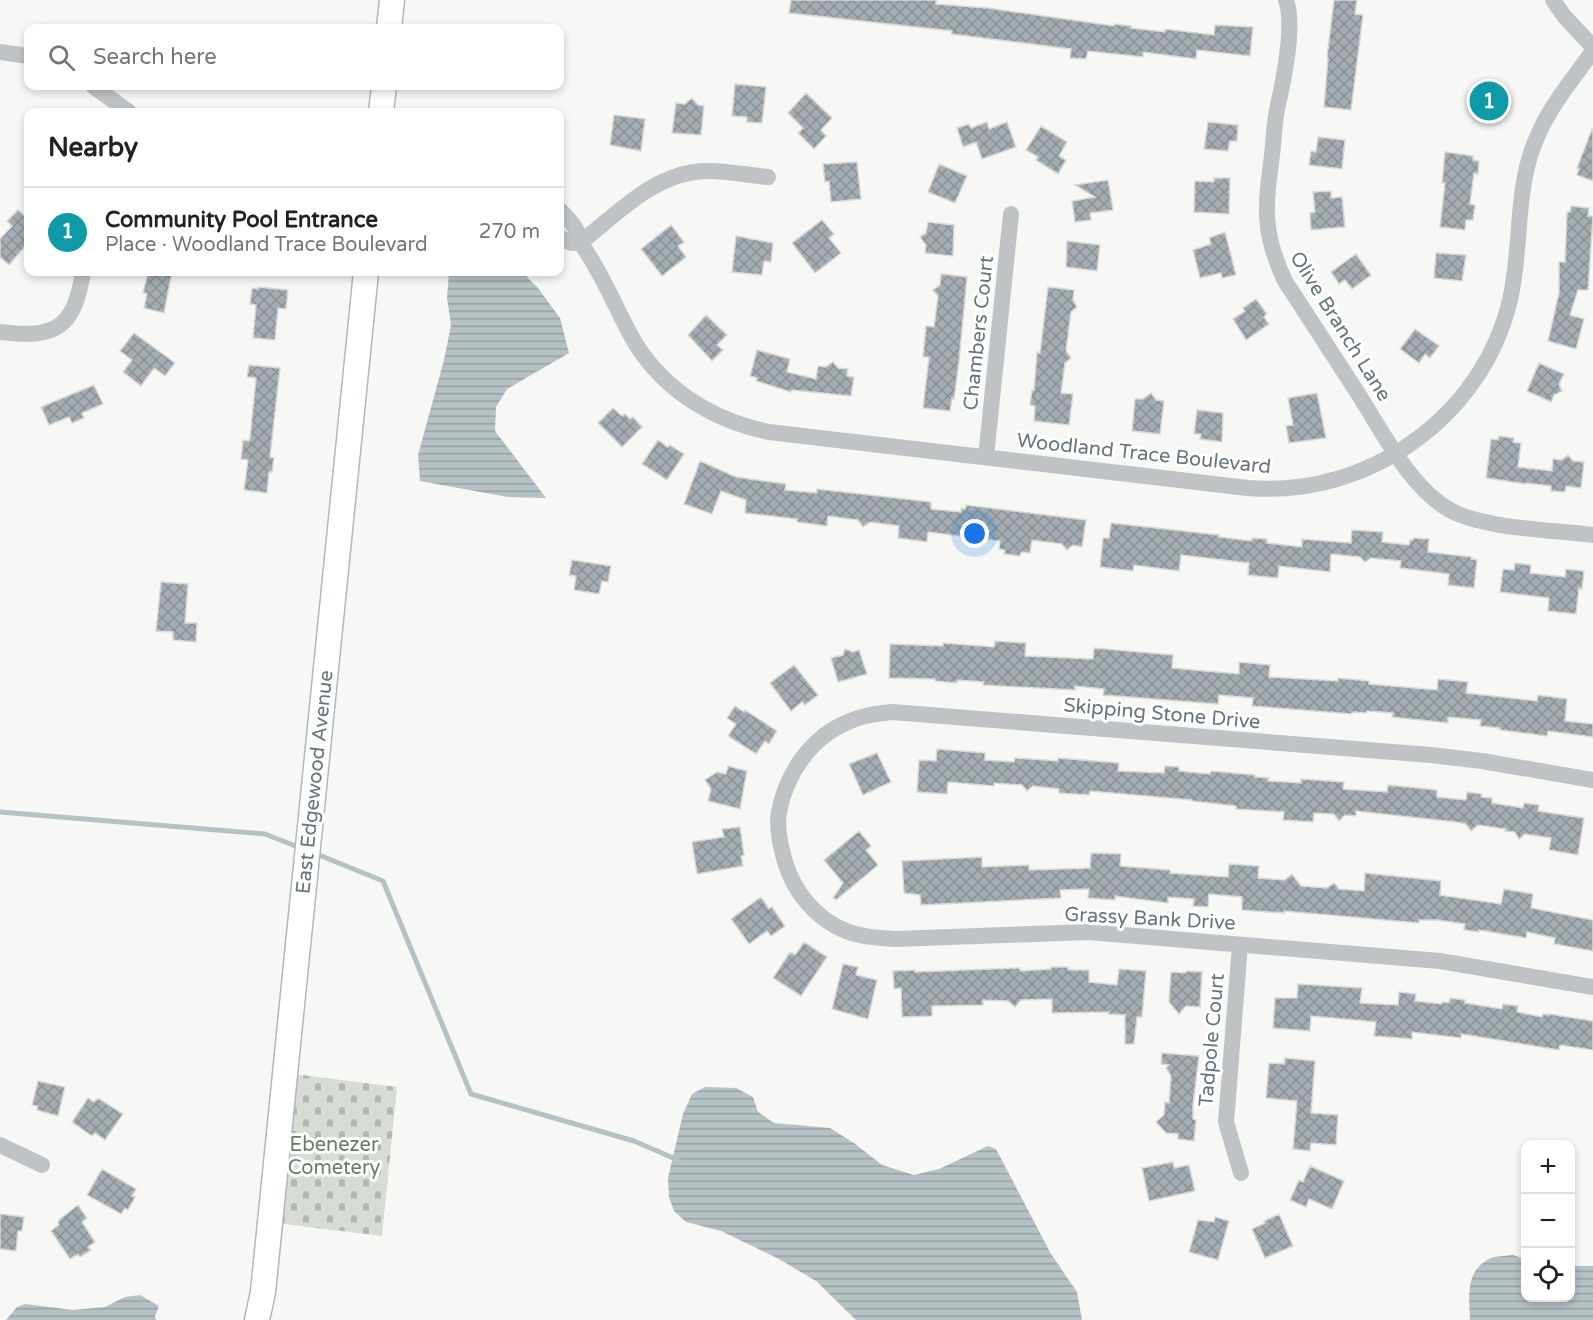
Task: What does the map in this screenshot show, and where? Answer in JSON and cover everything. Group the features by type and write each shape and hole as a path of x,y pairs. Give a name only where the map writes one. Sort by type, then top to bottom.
{"main road":[{"path":"389,24 392,0"},
{"path":"381,108 384,90"},
{"name":"East Edgewood Avenue","path":"257,1320 263,1292 366,276"},
{"name":"East Edgewood Avenue","path":"263,1292 264,1320"}],"street":[{"name":"Olive Branch Lane","path":"1286,0 1289,27 1284,80 1277,109 1266,214 1273,255 1285,281 1396,454 1424,490 1437,502 1455,513 1476,521 1593,535"},
{"path":"1553,0 1564,16 1593,47"},
{"name":"Woodland Trace Boulevard","path":"564,215 580,236 580,243 600,273 628,332 645,357 675,388 716,415 746,426 769,432 1248,488 1278,489 1311,486 1348,476 1396,454 1445,416 1472,384 1493,347 1509,302 1523,188 1536,140 1554,103 1593,51"},
{"path":"0,52 24,55"},
{"path":"99,90 123,108"},
{"path":"564,240 580,243 650,188 677,176 715,171 768,177"},
{"name":"Chambers Court","path":"986,457 1011,214"},
{"path":"0,332 39,334 60,325 75,307 82,276"},
{"name":"Skipping Stone Drive","path":"778,814 788,782 799,762 816,743 832,730 848,722 867,715 892,712 1431,755 1482,761 1593,780"},
{"name":"Grassy Bank Drive","path":"778,814 780,844 789,875 805,902 822,918 846,930 871,937 896,939 1088,932 1440,961 1593,987"},
{"name":"Tadpole Court","path":"1240,945 1226,1122 1241,1173"},
{"path":"0,1145 42,1165"}],"green space":[{"name":"Ebenezer Cometery","path":"286,1073 397,1087 382,1236 284,1224 270,1225"}],"shaded area":[{"path":"449,276 526,276 560,318 569,353 507,389 496,407 495,431 546,498 508,497 420,481 418,455 444,360 451,325 447,298"},
{"path":"705,1087 736,1088 753,1097 758,1112 774,1123 830,1128 882,1165 914,1175 939,1169 988,1146 996,1149 1051,1254 1077,1292 1082,1320 856,1320 816,1281 777,1258 721,1231 686,1222 674,1211 669,1197 668,1178 683,1114 692,1094"},
{"path":"1513,1255 1521,1258 1521,1302 1575,1302 1575,1266 1593,1266 1593,1320 1470,1320 1469,1303 1472,1278 1481,1264 1497,1257"},
{"path":"140,1295 159,1306 155,1316 156,1320 6,1320 17,1307 25,1304 73,1310 105,1307 125,1297"}],"building":[{"path":"791,0 936,0 936,4 987,8 1165,32 1165,29 1214,35 1215,25 1253,27 1250,56 1197,50 1196,59 1143,52 1143,57 1088,51 1086,59 1070,58 1071,49 951,34 952,31 789,13"},
{"path":"1334,0 1357,0 1355,14 1363,15 1351,110 1324,107"},
{"path":"1479,83 1501,86 1498,118 1476,116 1475,98 1478,94"},
{"path":"735,84 766,87 762,123 747,122 747,117 732,116"},
{"path":"806,93 832,118 821,130 826,136 814,149 798,133 803,128 788,113"},
{"path":"692,98 698,105 704,106 701,135 672,133 676,103 685,104"},
{"path":"614,115 645,119 641,151 610,145"},
{"path":"987,122 989,129 1007,122 1016,147 982,159 976,142 963,147 957,128 969,124 971,128"},
{"path":"1208,122 1238,125 1237,141 1230,141 1228,151 1204,149"},
{"path":"1041,126 1067,142 1059,156 1066,160 1058,174 1036,160 1038,157 1026,150"},
{"path":"1592,129 1593,181 1577,175 1579,169 1577,168"},
{"path":"1318,137 1345,140 1342,169 1309,165 1311,151 1316,152"},
{"path":"1445,152 1473,156 1473,160 1479,161 1478,174 1474,173 1470,204 1475,205 1473,220 1466,220 1465,230 1440,227 1445,183 1442,183"},
{"path":"857,162 861,199 831,202 829,181 825,182 823,164"},
{"path":"939,164 967,176 955,203 928,192"},
{"path":"1214,178 1230,178 1229,214 1194,212 1195,181 1214,182"},
{"path":"1108,180 1113,210 1090,213 1091,220 1075,222 1072,201 1095,197 1075,185"},
{"path":"1331,191 1331,198 1342,197 1345,227 1311,230 1310,213 1315,212 1313,192"},
{"path":"1571,206 1589,208 1588,216 1593,216 1588,290 1578,290 1570,315 1584,319 1576,349 1548,341 1559,293 1559,262 1565,262 1567,212 1570,212"},
{"path":"18,210 24,215 24,248 9,265 0,257 0,239 12,226 7,221"},
{"path":"822,220 834,234 829,238 841,253 815,273 792,243"},
{"path":"928,222 954,225 953,256 925,253 926,245 920,237 926,233"},
{"path":"671,225 684,242 678,246 686,257 662,276 641,249"},
{"path":"1225,232 1236,275 1222,278 1221,273 1200,278 1193,250 1211,244 1209,238"},
{"path":"736,236 773,243 771,262 764,261 762,275 732,272"},
{"path":"1067,241 1100,245 1097,271 1066,267"},
{"path":"1436,253 1466,255 1462,281 1434,278"},
{"path":"1356,254 1371,275 1352,289 1345,280 1339,284 1331,272"},
{"path":"941,274 967,277 959,361 954,399 952,398 950,411 923,408 929,357 923,357 926,326 934,327 938,296 933,290 940,285"},
{"path":"147,276 171,276 164,313 144,308 147,294 143,293"},
{"path":"258,287 288,290 286,309 278,308 275,340 253,338 256,305 250,304 252,288 258,289"},
{"path":"1048,287 1074,290 1073,300 1077,307 1071,312 1066,351 1071,358 1065,363 1061,393 1073,394 1069,425 1034,421 1035,406 1030,405 1032,390 1034,390 1037,352 1040,353"},
{"path":"1256,299 1267,314 1264,317 1269,324 1246,340 1233,319 1245,311 1243,308"},
{"path":"706,315 727,335 717,345 723,350 712,361 688,335"},
{"path":"1415,329 1439,346 1430,358 1425,354 1419,363 1400,349"},
{"path":"134,333 175,363 165,376 154,368 141,386 123,372 132,360 120,351"},
{"path":"757,350 790,359 787,372 816,379 818,366 826,367 833,362 838,368 848,369 847,376 854,377 851,396 792,390 791,392 756,381 757,378 750,376"},
{"path":"1539,363 1564,374 1559,384 1562,391 1554,395 1551,402 1527,391"},
{"path":"249,365 280,368 270,457 274,458 272,472 269,472 267,493 244,490 248,460 241,459 243,440 249,441 250,438 256,378 247,377"},
{"path":"94,385 103,404 82,413 84,418 72,423 69,417 49,425 41,407"},
{"path":"1151,393 1156,400 1164,401 1160,434 1132,431 1135,399 1143,399"},
{"path":"1317,393 1326,438 1289,443 1286,426 1293,425 1288,398"},
{"path":"613,408 622,416 625,414 630,419 633,417 642,427 622,447 598,423"},
{"path":"1197,410 1223,413 1222,442 1200,439 1201,434 1194,434"},
{"path":"1499,436 1514,438 1513,442 1521,443 1518,467 1552,471 1553,459 1562,460 1568,455 1573,461 1584,462 1581,488 1566,486 1565,492 1551,491 1551,486 1486,478 1491,439 1498,440"},
{"path":"658,440 684,454 667,480 642,464"},
{"path":"700,461 736,477 786,484 785,490 817,493 817,489 931,502 931,509 961,512 961,508 965,509 966,505 1086,520 1082,547 1073,545 1067,550 1062,544 1032,540 1030,553 1021,552 1020,556 1004,554 1005,550 999,549 1000,541 928,532 927,542 898,538 899,526 870,522 863,527 858,520 828,516 827,526 797,522 797,519 745,513 746,500 721,491 712,514 684,504"},
{"path":"1111,523 1252,541 1252,538 1267,539 1267,543 1302,547 1302,539 1351,543 1352,530 1383,532 1382,542 1409,545 1410,540 1414,538 1429,539 1428,552 1472,557 1471,559 1477,560 1474,588 1448,585 1449,574 1400,568 1401,561 1371,558 1365,562 1360,557 1331,554 1330,572 1279,566 1278,578 1248,575 1249,563 1181,555 1179,571 1134,565 1133,571 1100,567 1103,538 1109,538"},
{"path":"572,560 611,566 608,582 602,581 599,594 574,590 576,576 569,575"},
{"path":"1515,563 1531,565 1530,573 1565,577 1566,569 1584,571 1582,589 1579,588 1576,614 1548,611 1549,598 1500,592 1503,569 1514,570"},
{"path":"161,582 188,584 185,623 197,623 196,642 173,640 173,632 156,631"},
{"path":"995,641 1026,643 1025,656 1093,659 1094,648 1173,655 1172,668 1239,674 1239,662 1270,665 1269,677 1338,681 1338,678 1369,681 1369,684 1437,690 1438,679 1468,682 1466,693 1537,701 1538,695 1567,699 1565,721 1593,724 1593,737 1548,731 1547,736 1500,730 1500,728 1480,726 1481,720 1448,717 1448,723 1392,717 1393,713 1367,711 1366,713 1352,712 1352,714 1252,706 1253,698 1219,695 1218,704 1103,695 1104,689 1075,686 1075,690 983,685 984,682 957,680 957,683 935,681 935,679 889,678 890,644 943,646 943,643 994,647"},
{"path":"845,649 853,652 859,650 867,674 838,682 831,658 843,655"},
{"path":"794,665 818,695 805,705 802,702 791,711 770,683"},
{"path":"735,706 777,731 769,744 765,741 756,754 728,736 736,724 727,718"},
{"path":"937,749 985,753 985,760 1014,762 1015,758 1058,761 1058,758 1119,763 1118,771 1164,773 1165,766 1179,767 1179,771 1255,775 1255,777 1269,778 1268,781 1301,783 1301,779 1344,782 1343,789 1387,792 1388,785 1437,790 1437,797 1466,800 1467,792 1492,798 1492,803 1523,808 1524,803 1539,805 1538,811 1584,818 1578,855 1549,850 1551,838 1525,834 1519,839 1515,832 1505,831 1506,829 1478,825 1471,831 1466,824 1456,822 1356,811 1356,816 1345,815 1339,821 1334,814 1314,813 1313,822 1283,820 1284,812 1236,809 1236,806 1192,800 1090,791 1089,795 1059,793 1059,789 1033,786 1027,791 1022,785 994,783 994,786 948,782 947,794 917,792 919,760 936,761"},
{"path":"877,753 891,782 863,795 849,764"},
{"path":"728,766 747,771 740,809 708,801 711,789 705,780 717,772 726,774"},
{"path":"740,827 744,855 741,856 743,866 697,874 692,842 724,837 722,829"},
{"path":"859,831 871,846 866,850 878,865 836,900 833,898 843,883 824,860"},
{"path":"1091,853 1121,854 1120,866 1170,870 1170,873 1228,877 1229,864 1259,866 1258,878 1285,880 1292,874 1301,886 1327,888 1334,883 1339,889 1364,891 1365,873 1441,881 1440,895 1501,904 1504,889 1533,894 1531,908 1593,920 1593,951 1554,944 1555,938 1527,932 1526,938 1479,930 1479,932 1464,930 1465,924 1437,920 1419,920 1419,923 1284,911 1284,913 1242,910 1242,897 1209,894 1208,907 1193,906 1194,899 1168,897 1168,903 1115,896 1115,900 1088,898 1089,889 1060,890 1061,898 921,905 920,895 904,893 902,861 982,857 982,867 1029,865 1029,870 1090,868"},
{"path":"761,897 769,909 772,907 785,926 771,936 767,931 749,944 731,919"},
{"path":"804,942 827,957 801,996 773,978 790,952 795,955"},
{"path":"843,964 858,967 856,975 877,980 868,1019 832,1009"},
{"path":"1051,967 1089,970 1089,982 1117,985 1119,969 1146,971 1142,1017 1137,1017 1134,1044 1125,1044 1125,1015 1108,1014 1109,1012 1052,1013 1052,999 1021,1000 1015,1007 1008,1001 983,1000 983,1005 932,1006 932,1016 902,1017 901,988 894,989 893,971 1020,968 1020,971 1051,969"},
{"path":"1186,971 1202,972 1200,1007 1186,1006 1179,1014 1169,1002 1171,972 1186,973"},
{"path":"1298,984 1362,988 1360,1003 1398,1005 1399,992 1416,994 1415,1001 1442,1004 1442,1002 1449,1003 1450,998 1502,1009 1503,1004 1518,1006 1517,1012 1542,1017 1543,1014 1549,1014 1593,1021 1593,1050 1560,1045 1559,1050 1461,1034 1461,1038 1412,1032 1412,1039 1374,1036 1376,1022 1311,1016 1310,1031 1273,1028 1275,998 1297,998"},
{"path":"1162,1053 1199,1056 1193,1105 1193,1119 1196,1120 1194,1141 1178,1139 1178,1134 1166,1133 1156,1122 1164,1115 1165,1102 1169,1103 1171,1076 1166,1068 1169,1065 1161,1064"},
{"path":"1285,1058 1315,1061 1311,1113 1338,1115 1336,1145 1311,1143 1310,1151 1293,1149 1297,1101 1266,1098 1269,1063 1284,1064"},
{"path":"38,1081 65,1087 58,1116 37,1110 38,1106 32,1105"},
{"path":"88,1098 94,1102 98,1098 123,1114 105,1140 95,1133 92,1136 72,1122"},
{"path":"1173,1162 1174,1168 1189,1165 1195,1191 1149,1201 1142,1168"},
{"path":"1310,1166 1344,1181 1332,1209 1309,1199 1306,1207 1290,1200 1299,1180 1303,1182"},
{"path":"102,1169 136,1189 132,1196 135,1197 128,1210 125,1208 121,1214 87,1195"},
{"path":"78,1205 87,1218 82,1222 95,1242 88,1247 91,1250 80,1257 78,1254 70,1259 51,1231 59,1225 60,1219"},
{"path":"0,1214 24,1217 22,1231 18,1231 16,1251 0,1249"},
{"path":"1279,1214 1293,1246 1265,1258 1252,1229"},
{"path":"1215,1217 1229,1221 1218,1260 1189,1252 1198,1220 1214,1222"}],"waterway":[{"path":"0,812 265,834 303,849"},
{"path":"314,853 383,881 471,1094 634,1141 678,1160"}],"place":[{"name":"Community Pool Entrance","path":"1489,101"}]}
